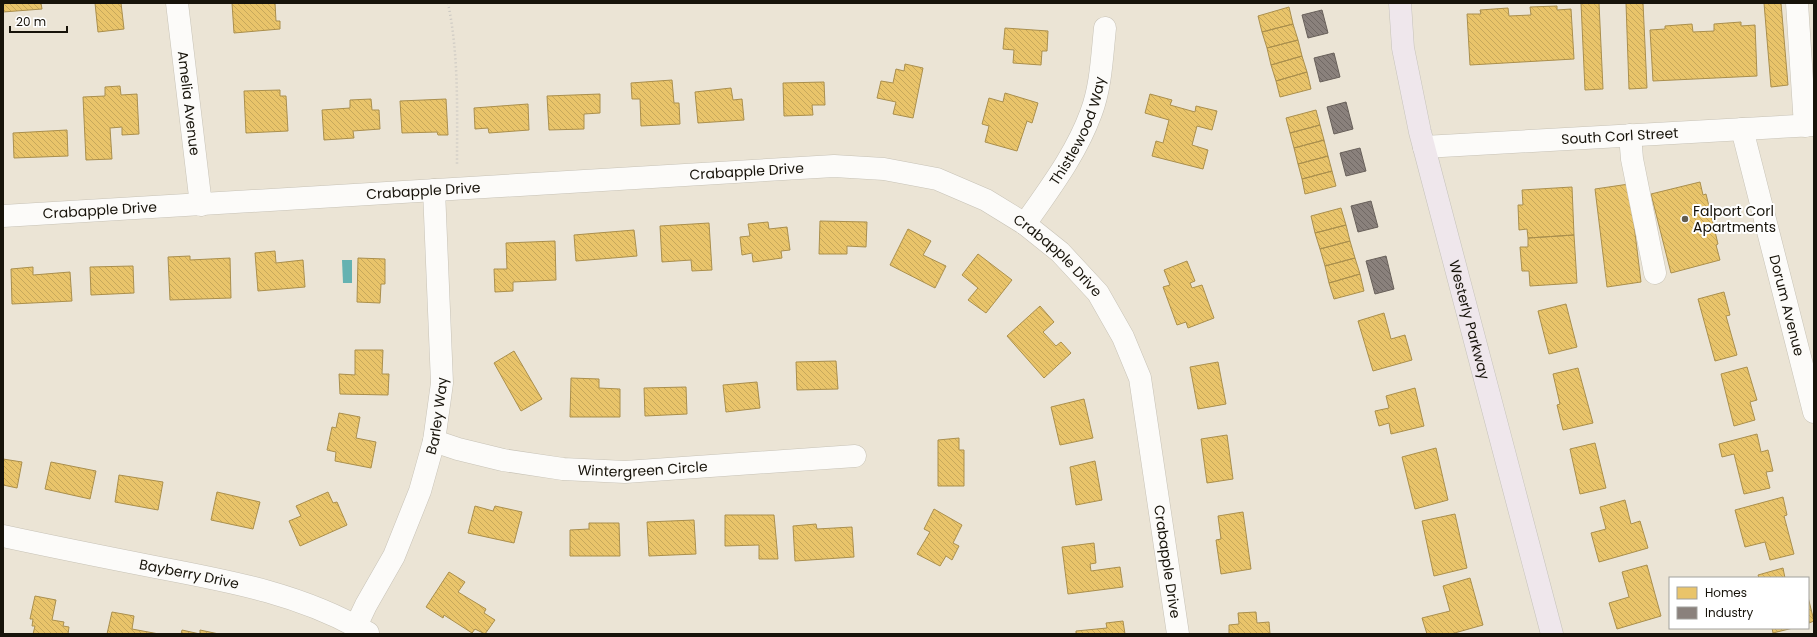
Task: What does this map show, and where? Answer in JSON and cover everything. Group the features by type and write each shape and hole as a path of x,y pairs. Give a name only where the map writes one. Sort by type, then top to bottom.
{"main road":[{"name":"Westerly Parkway","path":"1400,3 1405,55 1424,147 1552,634"}],"street":[{"name":"Amelia Avenue","path":"177,3 201,204"},
{"path":"1797,3 1809,125"},
{"name":"Thistlewood Way","path":"1025,224 1076,149 1092,112 1098,86 1104,28"},
{"name":"South Corl Street","path":"1424,147 1809,125"},
{"name":"Dorum Avenue","path":"1742,129 1814,412"},
{"path":"1630,135 1632,159 1655,273"},
{"name":"Crabapple Drive","path":"3,216 842,166 884,169 937,179 986,200 1025,224 1060,252 1098,293 1123,337 1140,378 1178,634"},
{"name":"Barley Way","path":"362,630 366,605 394,556 420,491 434,440 442,383 434,190"},
{"name":"Wintergreen Circle","path":"434,440 458,449 503,460 562,469 625,472 855,456"},
{"name":"Bayberry Drive","path":"3,536 244,584 294,599 362,630"}],"path":[{"path":"448,3 454,37 457,73 457,164"}],"water":[{"path":"342,260 352,260 352,283 343,283"}],"building: Homes":[{"path":"3,3 41,3 42,9 3,12"},
{"path":"95,3 121,3 124,29 98,32"},
{"path":"232,3 275,3 276,21 280,21 280,29 234,33"},
{"path":"1581,3 1599,3 1603,89 1585,90"},
{"path":"1626,3 1643,3 1647,88 1629,89"},
{"path":"1764,3 1781,3 1788,85 1771,87"},
{"path":"1557,6 1557,10 1571,9 1574,59 1470,65 1467,14 1481,14 1480,10 1508,8 1509,16 1531,15 1530,7"},
{"path":"1289,7 1293,24 1262,32 1258,16"},
{"path":"1741,22 1741,26 1755,25 1757,76 1653,81 1650,30 1665,29 1665,26 1692,24 1693,32 1714,31 1714,24"},
{"path":"1293,24 1298,40 1267,48 1262,32"},
{"path":"1005,28 1048,31 1047,51 1042,51 1041,65 1013,63 1014,50 1003,49"},
{"path":"1298,40 1302,56 1271,65 1267,48"},
{"path":"1302,56 1307,72 1276,81 1271,65"},
{"path":"905,64 923,68 913,118 893,114 896,102 877,98 881,81 893,83 896,69 904,71"},
{"path":"1307,72 1311,89 1280,97 1276,81"},
{"path":"672,80 674,103 679,103 680,124 641,126 640,99 632,99 631,83"},
{"path":"824,82 825,105 812,105 813,115 784,116 783,83"},
{"path":"120,86 121,95 137,94 139,134 122,135 122,127 110,128 112,159 86,160 83,97 105,96 105,87"},
{"path":"731,88 733,100 742,99 744,120 698,123 695,92"},
{"path":"280,90 280,96 286,96 288,131 246,133 244,91"},
{"path":"1005,93 1038,103 1032,123 1027,121 1017,151 985,142 989,126 982,124 989,98 1003,102"},
{"path":"600,94 600,113 584,114 584,129 549,130 547,96"},
{"path":"1150,94 1172,100 1170,105 1195,112 1196,106 1217,111 1212,130 1197,126 1192,145 1208,150 1203,169 1152,156 1156,141 1163,143 1169,120 1145,113"},
{"path":"371,99 372,110 379,110 380,129 353,131 354,138 324,140 322,110 350,108 350,100"},
{"path":"446,99 448,135 438,135 437,132 402,133 400,101"},
{"path":"528,104 529,130 489,133 488,128 475,129 474,108"},
{"path":"1316,110 1320,125 1290,133 1286,118"},
{"path":"1320,125 1324,140 1294,148 1290,133"},
{"path":"67,130 68,156 14,158 13,133"},
{"path":"1324,140 1328,156 1298,164 1294,148"},
{"path":"1328,156 1332,171 1302,179 1298,164"},
{"path":"1332,171 1336,186 1305,194 1302,179"},
{"name":"Falport Corl Apartments","path":"1700,182 1703,195 1706,194 1718,244 1716,245 1720,260 1671,273 1651,194"},
{"path":"1629,184 1641,282 1607,287 1595,189"},
{"path":"1572,187 1574,235 1528,238 1527,229 1519,230 1518,205 1523,205 1522,190"},
{"path":"1341,208 1346,225 1315,233 1311,216"},
{"path":"820,221 867,222 866,247 847,246 847,254 819,254"},
{"path":"768,222 769,229 787,227 790,250 781,251 782,258 753,262 752,253 742,255 740,237 750,236 748,224"},
{"path":"709,223 712,270 692,271 691,260 662,262 660,226"},
{"path":"1346,225 1350,241 1320,249 1315,233"},
{"path":"908,229 931,241 923,255 946,266 935,288 890,265"},
{"path":"634,230 637,256 576,261 574,235"},
{"path":"1574,235 1577,283 1530,286 1529,271 1522,271 1520,247 1528,247 1528,238"},
{"path":"555,241 556,280 513,282 513,291 495,292 494,269 507,269 506,243"},
{"path":"1350,241 1355,258 1325,266 1320,249"},
{"path":"275,251 276,263 303,260 305,287 258,291 255,253"},
{"path":"978,254 1012,280 986,313 968,300 978,288 962,275"},
{"path":"190,256 190,260 230,258 231,298 170,300 168,257"},
{"path":"358,258 385,259 385,284 381,284 380,303 357,302"},
{"path":"1355,258 1360,274 1329,283 1325,266"},
{"path":"1187,261 1195,281 1190,283 1192,288 1202,285 1214,318 1188,328 1186,322 1177,325 1163,287 1170,285 1164,270"},
{"path":"133,266 134,293 91,295 90,267"},
{"path":"33,267 33,275 70,272 72,301 12,304 11,269"},
{"path":"1360,274 1364,291 1334,299 1329,283"},
{"path":"1724,292 1730,315 1726,316 1737,355 1715,361 1698,299"},
{"path":"1566,304 1577,347 1549,354 1538,311"},
{"path":"1040,306 1054,322 1043,332 1056,346 1061,342 1071,353 1044,378 1007,336"},
{"path":"1384,313 1391,339 1405,335 1412,360 1373,371 1358,321"},
{"path":"355,350 383,350 382,374 389,374 388,395 340,394 339,374 355,375"},
{"path":"514,351 542,399 521,411 494,363"},
{"path":"836,361 838,389 797,390 796,362"},
{"path":"1218,362 1226,404 1198,409 1190,367"},
{"path":"1747,367 1757,400 1750,402 1755,420 1734,426 1721,374"},
{"path":"1578,368 1593,423 1563,430 1557,405 1560,404 1553,374"},
{"path":"571,378 599,379 599,388 620,389 620,417 570,417"},
{"path":"757,382 760,408 726,412 723,385"},
{"path":"686,387 687,414 645,416 644,388"},
{"path":"1415,388 1424,426 1391,434 1389,423 1379,426 1375,411 1389,408 1386,396"},
{"path":"1084,399 1093,438 1060,445 1051,407"},
{"path":"339,413 360,417 356,438 376,442 371,468 335,461 336,452 327,450 332,427 336,428"},
{"path":"1757,434 1761,452 1768,450 1773,471 1766,472 1770,488 1744,494 1734,454 1722,457 1719,444"},
{"path":"1227,435 1233,479 1207,483 1201,439"},
{"path":"959,438 959,450 964,450 964,486 938,486 938,440"},
{"path":"1595,443 1606,488 1580,494 1570,449"},
{"path":"1436,448 1448,500 1415,509 1402,457"},
{"path":"3,459 22,462 17,488 3,485"},
{"path":"1095,461 1102,500 1076,505 1070,467"},
{"path":"51,462 96,471 90,499 45,489"},
{"path":"119,475 163,482 158,510 115,502"},
{"path":"217,492 260,502 253,529 211,520"},
{"path":"328,492 333,503 337,502 347,525 300,546 289,521 301,516 296,506"},
{"path":"1783,497 1787,515 1784,516 1794,554 1770,560 1765,542 1745,547 1735,510"},
{"path":"1625,500 1631,524 1640,521 1648,548 1599,562 1591,533 1606,529 1600,507"},
{"path":"475,506 493,511 495,506 522,512 514,543 468,533"},
{"path":"934,509 962,525 953,543 959,546 952,560 946,556 940,566 917,554 930,532 924,529"},
{"path":"1243,512 1251,569 1221,574 1216,540 1221,539 1218,516"},
{"path":"1455,514 1467,568 1434,576 1422,521"},
{"path":"725,515 774,515 778,559 759,559 759,545 725,546"},
{"path":"694,520 696,554 649,556 647,522"},
{"path":"589,523 619,523 620,556 570,556 570,530 589,529"},
{"path":"816,524 817,529 852,527 854,557 795,561 793,526"},
{"path":"1094,543 1096,563 1090,564 1091,571 1120,567 1123,587 1068,594 1062,547"},
{"path":"1647,565 1661,616 1617,629 1609,603 1629,597 1622,572"},
{"path":"1783,568 1785,577 1759,577 1758,575"},
{"path":"449,572 465,582 458,592 486,609 484,613 495,620 485,634 475,629 472,633 444,615 443,618 426,607"},
{"path":"1470,578 1483,625 1451,634 1427,634 1422,618 1450,611 1443,586"},
{"path":"35,596 56,600 52,620 64,622 63,626 69,627 68,634 33,634 35,626 32,626 33,619 30,619"},
{"path":"1809,601 1814,621 1809,623"},
{"path":"112,612 134,616 132,629 159,634 107,634"},
{"path":"1256,612 1257,623 1269,622 1270,634 1229,634 1229,625 1239,624 1238,613"},
{"path":"1123,621 1125,634 1076,634 1076,631 1107,628 1106,623"},
{"path":"1772,629 1789,629 1773,633"},
{"path":"182,630 200,634 181,634"},
{"path":"200,630 219,634 200,634"}],"building: Industry":[{"path":"1322,10 1328,33 1308,38 1302,15"},
{"path":"1334,53 1340,77 1320,82 1314,58"},
{"path":"1346,102 1353,129 1334,134 1327,107"},
{"path":"1360,148 1366,171 1346,176 1340,153"},
{"path":"1371,201 1378,227 1358,232 1351,206"},
{"path":"1386,256 1394,289 1375,294 1366,261"}],"place":[{"name":"Falport Corl Apartments","path":"1685,219"}]}
